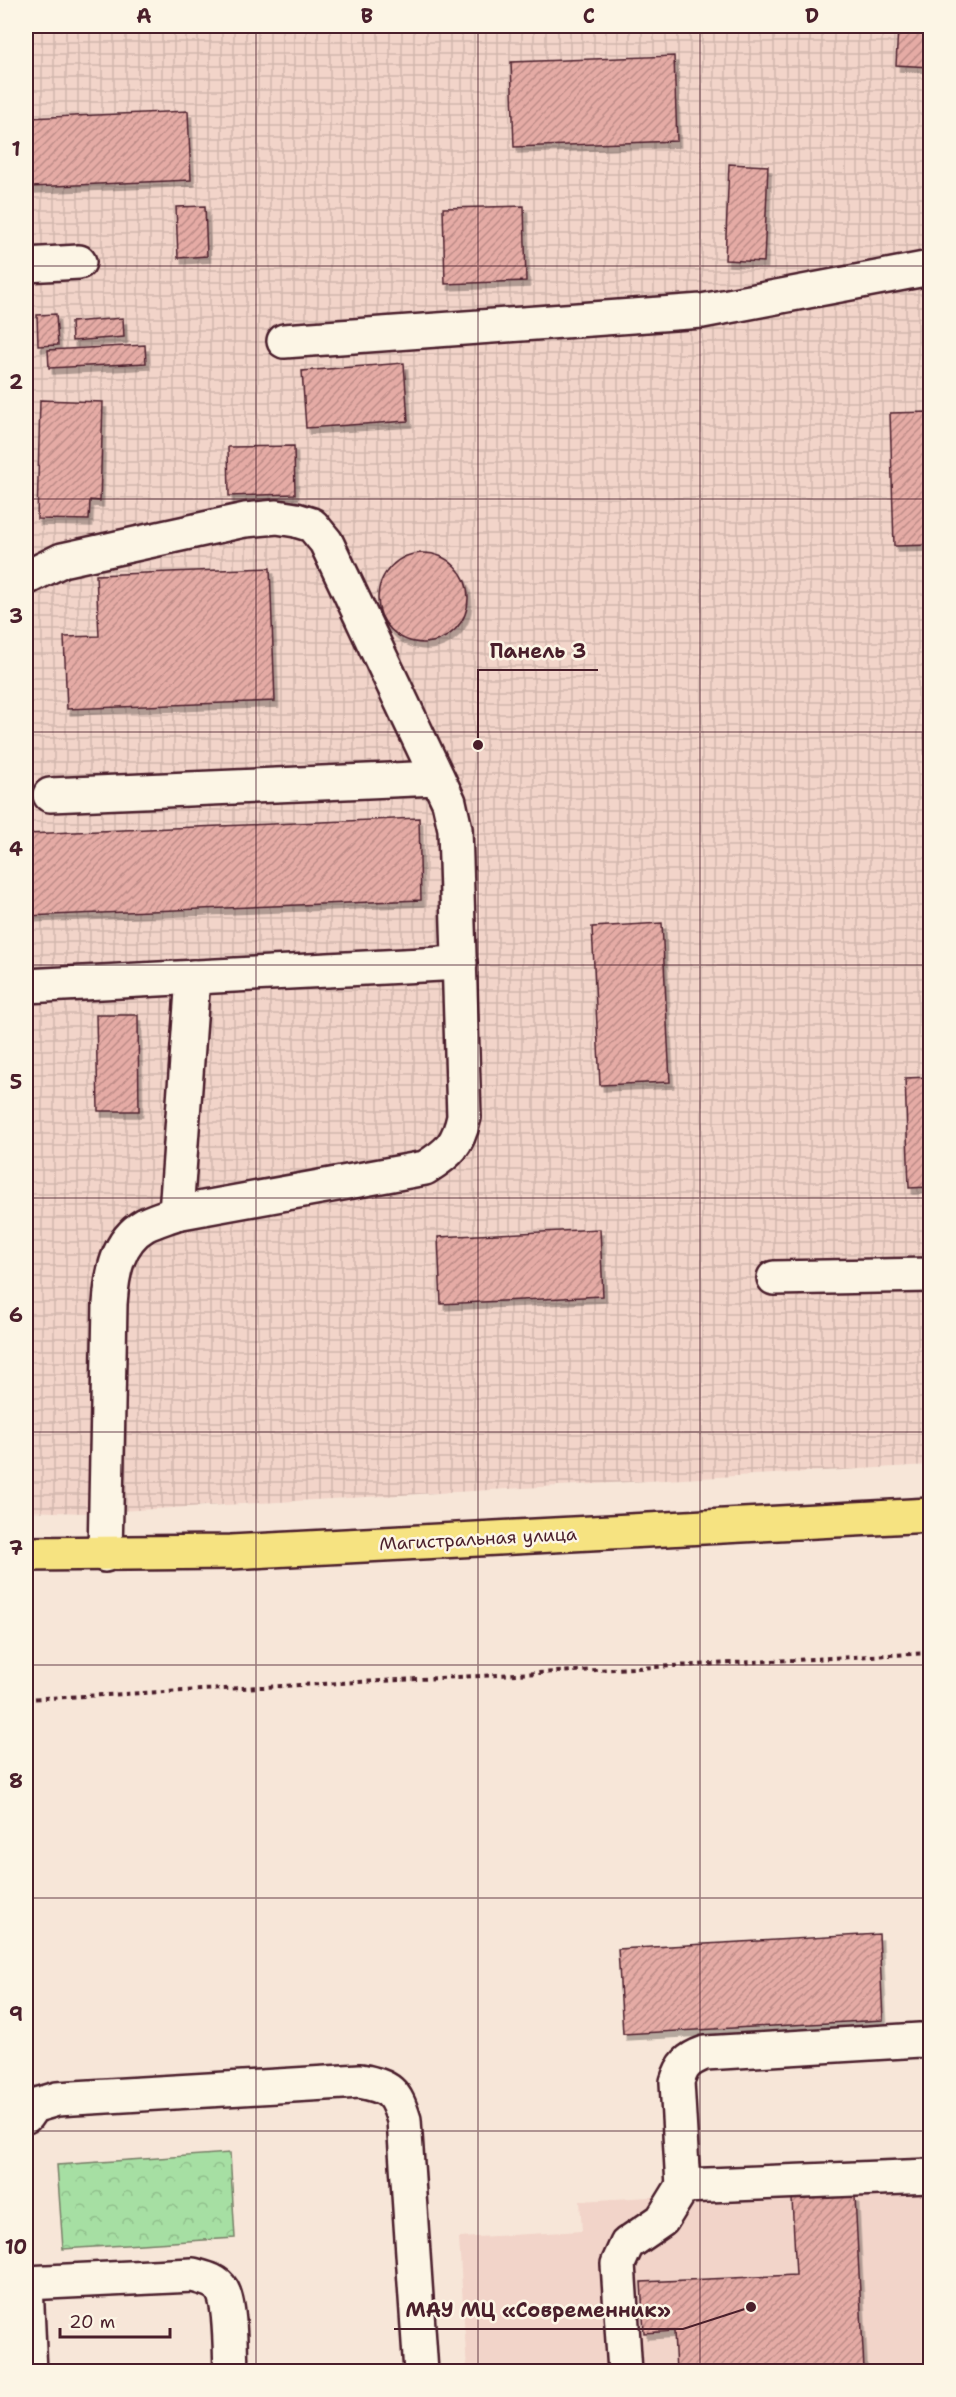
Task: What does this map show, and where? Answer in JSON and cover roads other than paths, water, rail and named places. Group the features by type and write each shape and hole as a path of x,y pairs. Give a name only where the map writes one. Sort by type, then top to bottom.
{"main road":[{"name":"Магистральная улица","path":"26,1554 231,1552 930,1515"}],"lane":[{"path":"26,265 79,262"},
{"path":"284,341 702,311 930,268"},
{"path":"26,578 62,560 245,520 278,517 312,525 326,542 449,802 455,829 464,1117 459,1137 446,1155 425,1168 176,1213 144,1226 123,1246 112,1272 110,1304 105,1555"},
{"path":"50,795 437,778"},
{"path":"26,986 460,963"},
{"path":"176,1213 193,977"},
{"path":"774,1278 930,1275"},
{"path":"625,2372 618,2264 627,2244 662,2220 683,2186 677,2082 681,2068 691,2058 705,2053 920,2040 930,2042"},
{"path":"26,2116 33,2106 57,2099 360,2081 380,2085 397,2098 404,2120 421,2372"},
{"path":"683,2186 930,2176"},
{"path":"30,2372 26,2285 193,2275 210,2280 222,2290 226,2305 231,2372"}],"place":[{"name":"Панель 3","path":"478,745"},
{"name":"МАУ МЦ «Современник»","path":"751,2307"}]}
